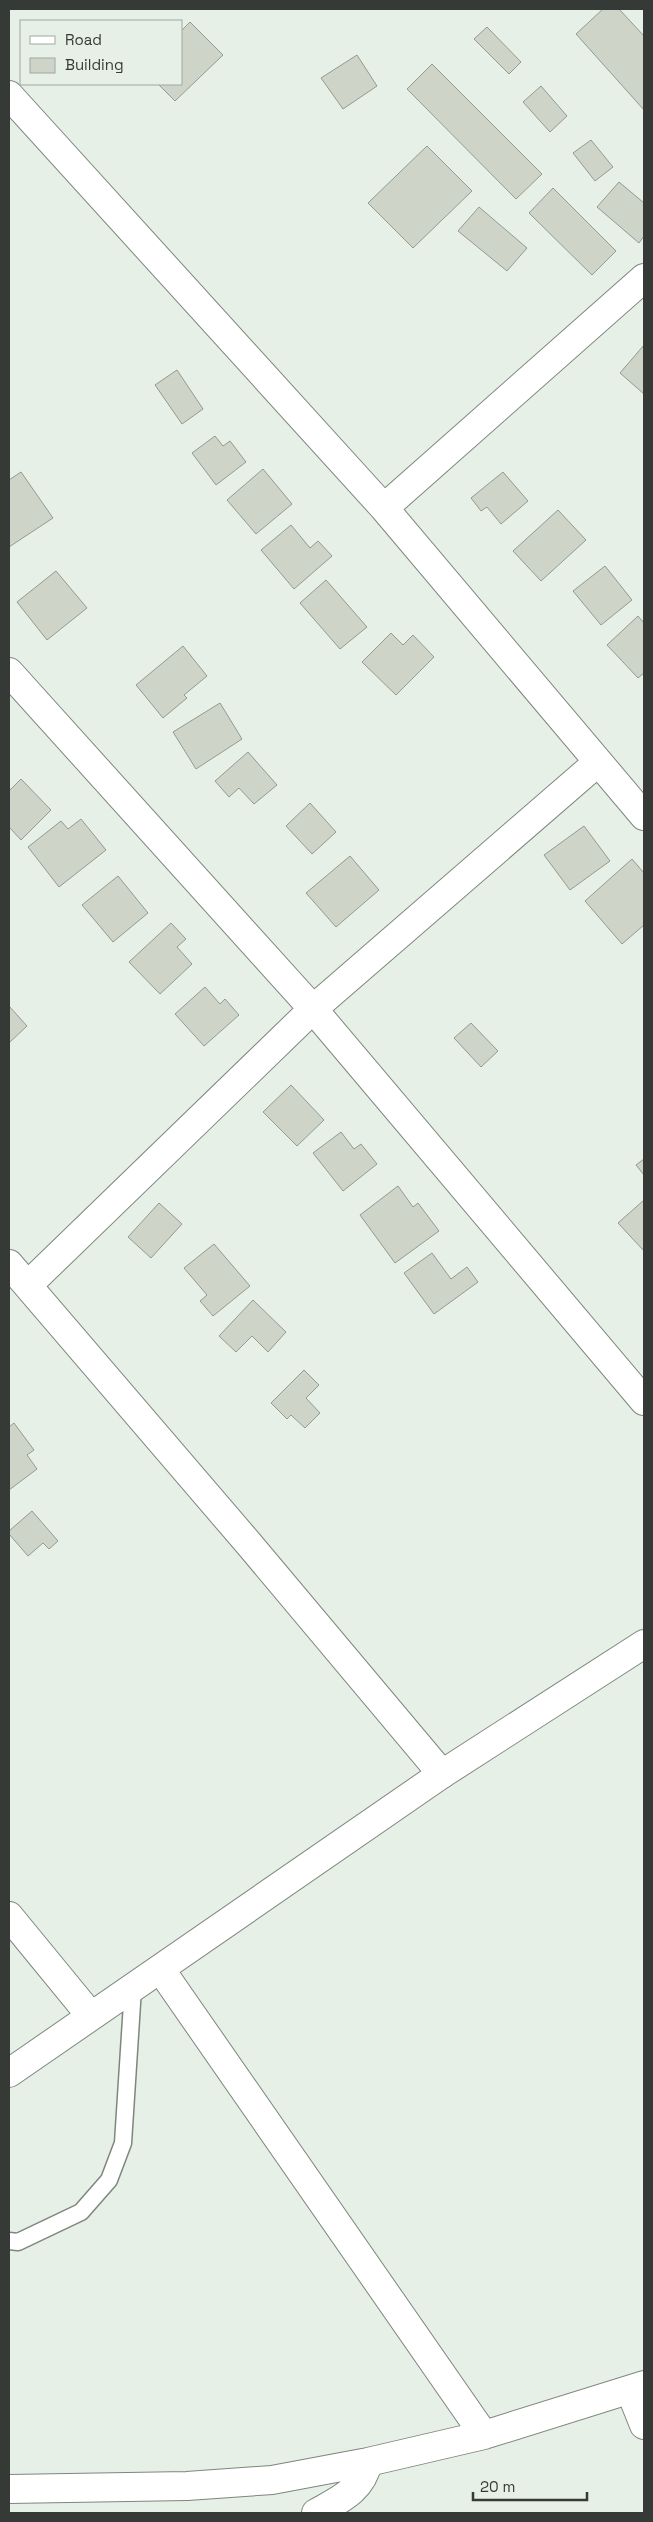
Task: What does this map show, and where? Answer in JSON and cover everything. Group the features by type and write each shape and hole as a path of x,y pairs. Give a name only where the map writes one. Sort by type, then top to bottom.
{"street":[{"path":"9,95 384,508 597,763 644,816"},
{"path":"384,508 644,278"},
{"path":"9,672 313,1009 644,1401"},
{"path":"28,1285 313,1009 597,763"},
{"path":"9,1264 442,1774"},
{"path":"9,2073 161,1970 442,1774 644,1644"},
{"path":"9,1916 91,2016"},
{"path":"161,1970 484,2435"},
{"path":"9,2489 187,2486 272,2480 368,2462 484,2435 637,2388 644,2425"},
{"path":"316,2513 356,2488 363,2479 368,2462"}],"lane":[{"path":"9,2241 18,2242 81,2212 109,2180 123,2143 133,1988"}],"building":[{"path":"603,9 619,9 644,36 644,110 576,34"},
{"path":"190,22 223,55 175,101 159,85 182,85 182,30"},
{"path":"487,27 521,62 509,74 474,39"},
{"path":"357,55 377,86 343,109 321,78"},
{"path":"432,64 542,174 516,199 407,89"},
{"path":"541,86 567,116 550,132 523,102"},
{"path":"591,140 613,167 595,181 573,153"},
{"path":"427,146 472,191 413,248 368,203"},
{"path":"619,182 644,203 644,236 639,243 597,207"},
{"path":"553,188 616,251 592,275 529,213"},
{"path":"479,207 527,248 507,271 458,231"},
{"path":"644,345 644,394 620,373"},
{"path":"177,370 203,409 182,424 155,385"},
{"path":"215,436 223,446 230,441 246,462 216,485 192,453"},
{"path":"263,469 292,504 256,534 227,500"},
{"path":"21,472 53,518 9,547 9,480"},
{"path":"503,472 528,501 501,524 487,507 481,511 471,498"},
{"path":"558,510 586,540 541,581 513,551"},
{"path":"291,525 310,548 318,541 332,556 294,589 261,550"},
{"path":"605,566 632,600 601,625 573,591"},
{"path":"56,571 87,608 47,640 17,602"},
{"path":"326,580 367,627 340,649 300,603"},
{"path":"638,616 644,623 644,673 638,678 607,645"},
{"path":"391,633 403,645 413,635 434,657 396,695 362,662"},
{"path":"183,646 207,676 184,695 187,698 163,718 136,685"},
{"path":"220,703 242,739 196,769 173,732"},
{"path":"248,752 277,785 254,804 239,788 229,797 215,781"},
{"path":"21,779 51,810 21,840 9,827 9,791"},
{"path":"310,803 336,832 312,854 286,826"},
{"path":"81,819 106,850 59,887 28,847 61,821 68,829"},
{"path":"584,826 610,861 570,890 544,855"},
{"path":"350,856 379,890 336,927 306,893"},
{"path":"632,859 644,873 644,925 622,944 585,901"},
{"path":"118,876 148,913 113,942 82,905"},
{"path":"171,923 186,939 177,947 192,964 160,994 129,962"},
{"path":"205,987 220,1004 225,999 239,1015 204,1046 175,1014"},
{"path":"9,1006 27,1026 9,1043"},
{"path":"471,1023 498,1051 481,1067 454,1038"},
{"path":"291,1085 324,1120 297,1146 263,1112"},
{"path":"341,1132 354,1149 361,1144 377,1164 343,1191 313,1153"},
{"path":"644,1159 644,1175 636,1165"},
{"path":"398,1186 413,1207 418,1203 439,1231 395,1263 360,1215"},
{"path":"644,1200 644,1251 618,1223"},
{"path":"159,1203 182,1224 151,1258 128,1237"},
{"path":"214,1244 250,1286 213,1316 200,1301 207,1295 184,1268"},
{"path":"432,1253 451,1279 467,1267 478,1282 434,1314 404,1273"},
{"path":"253,1300 286,1332 268,1352 252,1336 236,1352 219,1336"},
{"path":"304,1370 319,1385 306,1398 320,1413 305,1428 291,1415 287,1419 271,1403"},
{"path":"14,1423 34,1450 27,1455 37,1469 9,1490 9,1427"},
{"path":"32,1511 58,1541 49,1549 43,1543 28,1556 9,1534 9,1531"}]}
